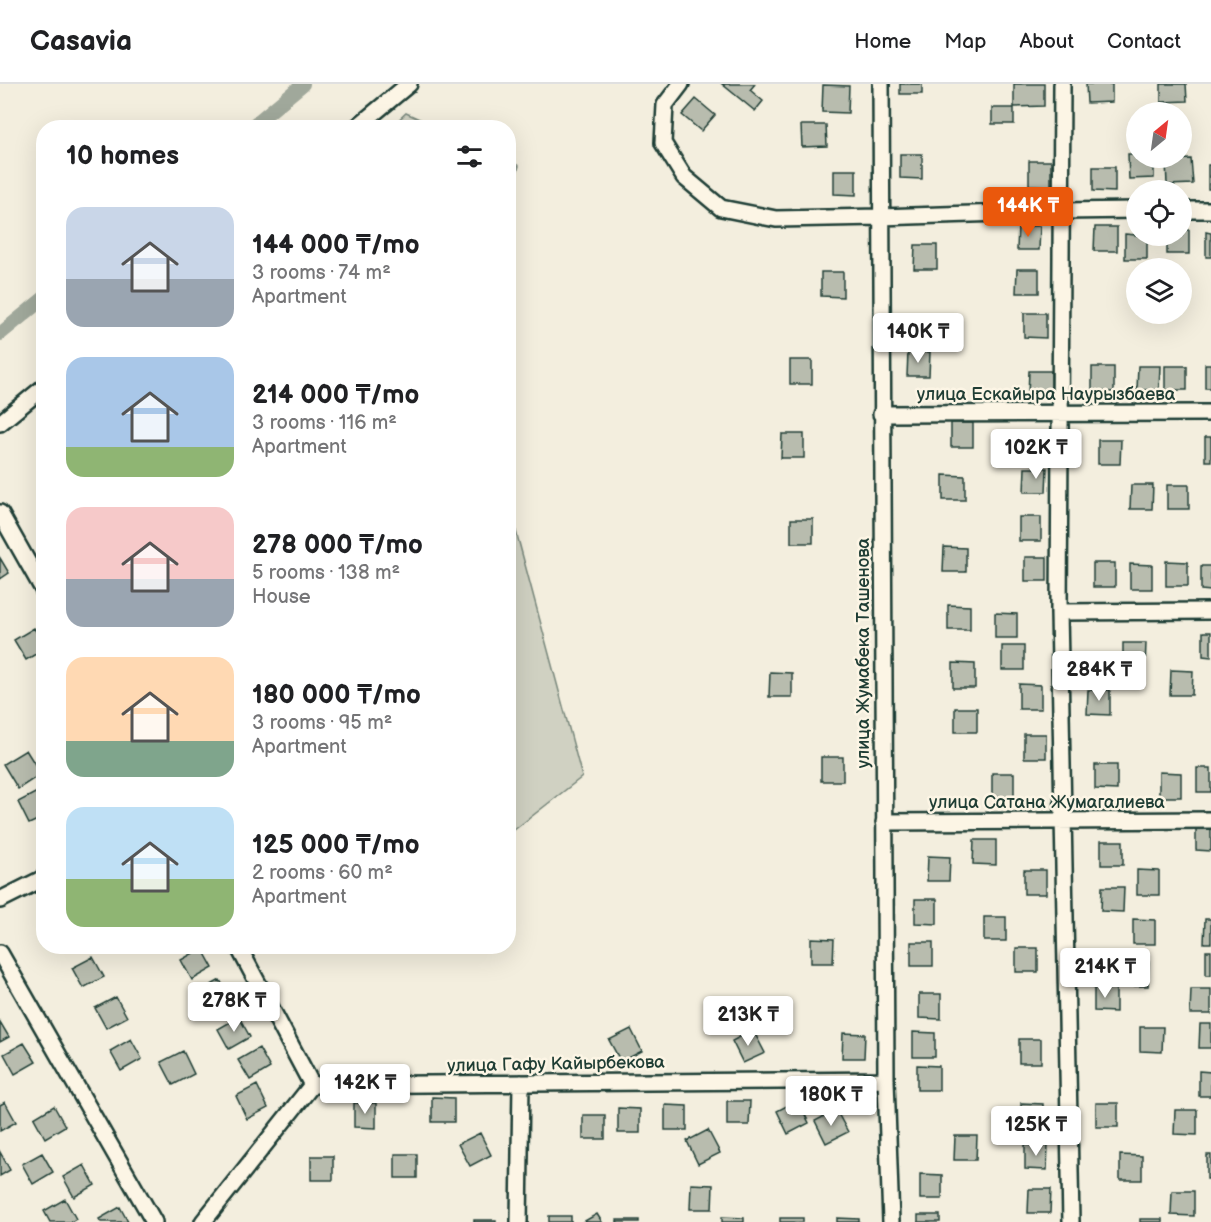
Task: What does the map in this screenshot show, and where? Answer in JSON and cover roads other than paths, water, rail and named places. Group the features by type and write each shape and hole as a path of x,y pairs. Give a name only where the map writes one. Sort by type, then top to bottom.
{"street":[{"path":"366,120 409,84"},
{"path":"681,84 665,105 663,143 684,177 721,208 776,219 1126,210"},
{"name":"улица Жумабека Ташенова","path":"881,84 886,1080 891,1222"},
{"path":"1062,84 1059,612 1071,1222"},
{"path":"1192,210 1211,210"},
{"path":"0,423 36,394"},
{"name":"улица Ескайыра Наурызбаева","path":"881,414 1211,413"},
{"path":"0,513 36,577"},
{"path":"1059,612 1211,611"},
{"name":"улица Сатана Жумагалиева","path":"884,822 1211,820"},
{"path":"0,900 36,882"},
{"path":"0,953 154,1222"},
{"path":"203,1222 312,1085 242,954"},
{"name":"улица Гафу Кайырбекова","path":"312,1085 886,1080"},
{"path":"519,1222 521,1083"}],"waterway":[{"path":"260,120 303,84"},
{"path":"0,334 36,305"}]}
